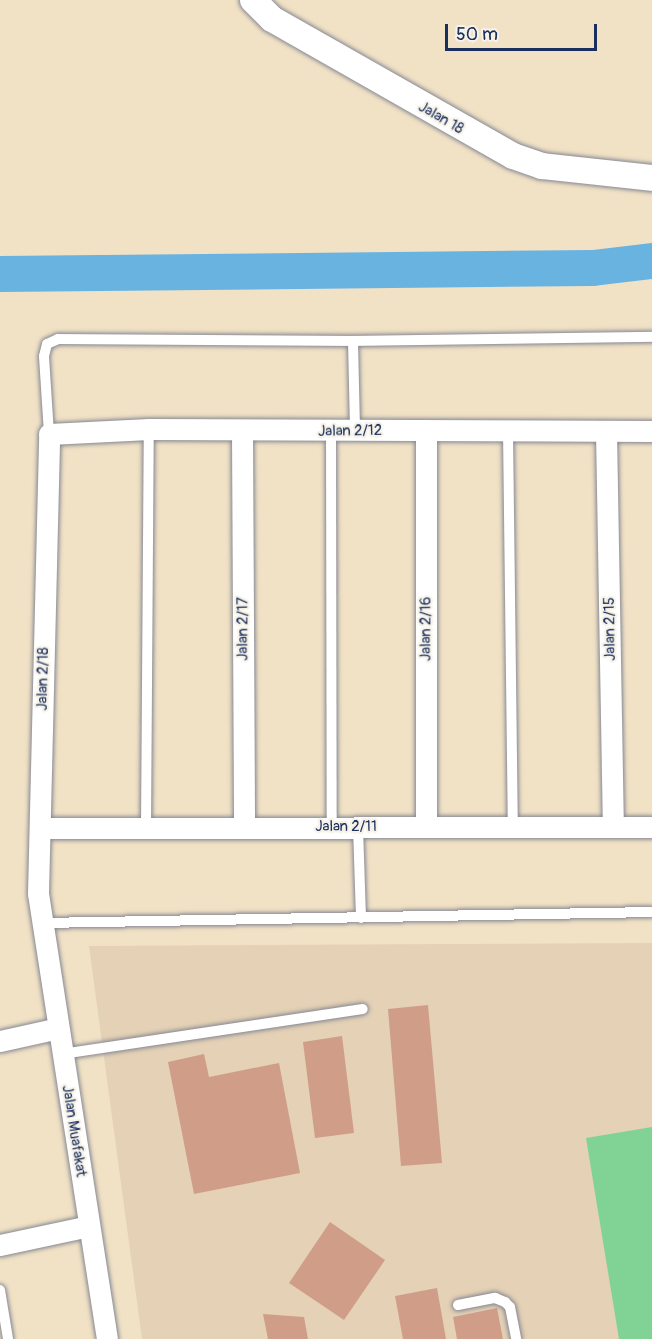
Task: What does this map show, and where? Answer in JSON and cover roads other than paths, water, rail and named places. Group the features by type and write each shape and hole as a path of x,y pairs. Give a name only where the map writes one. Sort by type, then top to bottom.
{"street":[{"name":"Jalan 18","path":"253,0 272,19 513,156 542,166 652,178"},
{"name":"Jalan 2/12","path":"49,434 150,429 652,431"},
{"name":"Jalan 2/16","path":"426,430 426,827"},
{"name":"Jalan 2/17","path":"242,431 244,828"},
{"name":"Jalan 2/15","path":"606,431 613,827"},
{"name":"Jalan 2/18","path":"42,923 37,870 40,828 49,434"},
{"name":"Jalan 2/11","path":"40,828 652,827"},
{"name":"Jalan Muafakat","path":"42,923 107,1339"},
{"path":"0,1041 58,1028"},
{"path":"0,1245 89,1226"}],"lane":[{"path":"49,434 44,356 47,344 58,339 353,341 652,337"},
{"path":"353,341 355,430"},
{"path":"146,828 150,429"},
{"path":"331,431 332,828"},
{"path":"508,431 513,827"},
{"path":"358,828 361,918"},
{"path":"42,923 652,912"},
{"path":"62,1054 363,1009"},
{"path":"0,1290 8,1339"},
{"path":"458,1305 495,1298 505,1302 510,1307 516,1339"}],"waterway":[{"path":"0,274 593,268 652,261"}]}
